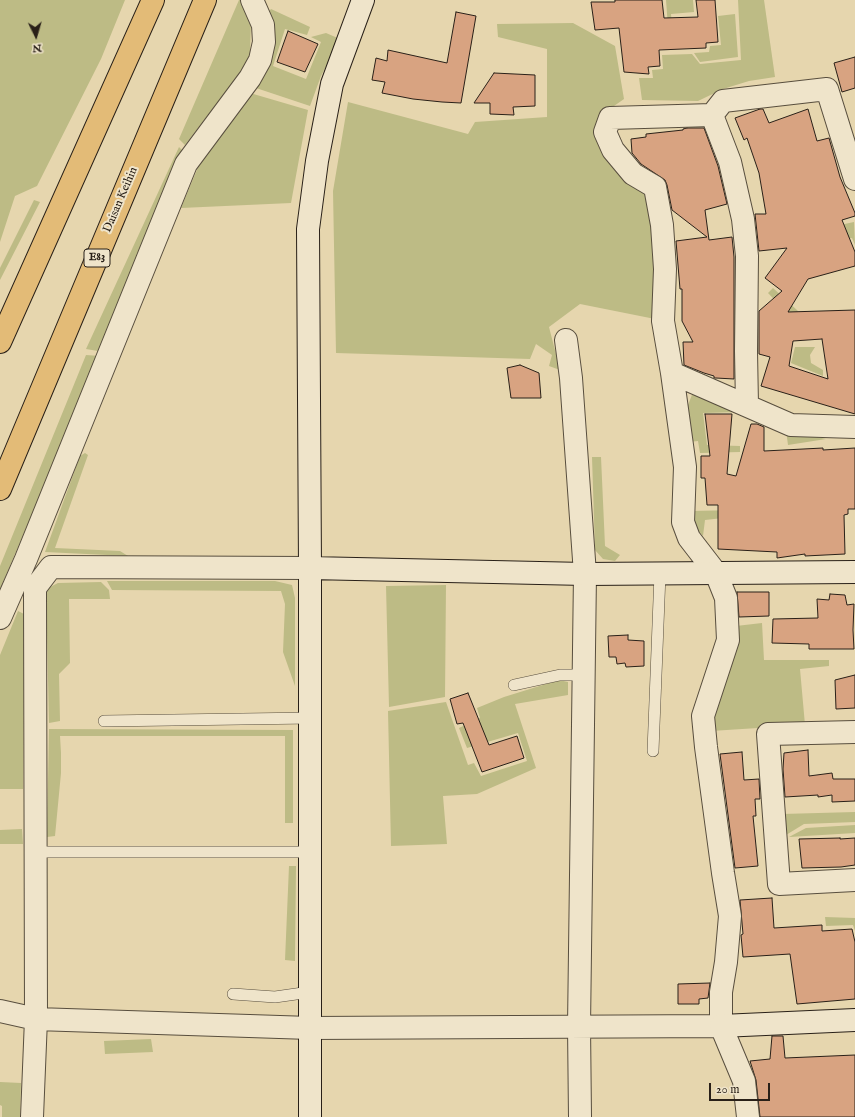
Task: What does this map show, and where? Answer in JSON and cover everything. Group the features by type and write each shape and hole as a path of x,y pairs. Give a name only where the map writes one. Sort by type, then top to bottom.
{"highway":[{"name":"Daisan Keihin","path":"0,489 205,0"},
{"path":"0,342 151,5"}],"street":[{"path":"0,618 29,552 186,164 250,78 260,60 264,42 263,25 252,0"},
{"path":"310,1117 310,568 308,229 317,161 332,84 363,0"},
{"path":"712,115 723,101 827,89 849,138 855,179"},
{"path":"712,115 610,118 605,132 613,150 633,174 655,187 662,225 665,269 663,321 672,372 685,467 683,522 689,538 716,573 726,598 728,640 703,716 723,874 730,916 726,962 721,992 721,1026 744,1081 748,1117"},
{"path":"712,115 730,162 743,219 747,256 746,351 748,405"},
{"path":"566,340 585,574 579,1026 580,1117"},
{"path":"672,372 791,425 855,427"},
{"path":"32,1117 36,1019 35,588 51,567 310,568 585,574 855,572"},
{"path":"855,732 768,734 779,884 855,880"},
{"path":"0,1010 36,1019 310,1028 721,1026 855,1020"}],"lane":[{"path":"653,751 660,574"},
{"path":"514,685 560,674 583,674"},
{"path":"104,721 310,718"},
{"path":"35,852 310,852"},
{"path":"233,994 275,997 310,992"}],"shaded area":[{"path":"0,0 125,0 101,59 37,186 15,196 0,242"},
{"path":"239,0 251,20 250,57 237,77 185,145 179,139"},
{"path":"666,0 693,0 694,12 671,14 674,49 663,50 661,28 668,27"},
{"path":"738,0 764,0 775,77 749,81 723,89 698,101 642,100 639,78 653,78 652,70 663,69 662,55 692,54 700,64 741,60"},
{"path":"271,9 310,27 307,35 285,29 273,66 306,79 321,42 311,37 326,33 340,39 321,76 310,106 253,87 266,15"},
{"path":"735,14 738,57 700,62 694,53 709,52 710,46 721,45 718,16"},
{"path":"573,23 615,46 624,99 604,113 646,193 660,272 655,319 580,304 549,327 560,370 549,366 552,355 536,344 530,359 336,353 333,191 348,102 468,134 475,122 547,117 547,49 498,37 497,24"},
{"path":"250,93 308,110 291,203 181,208 199,165"},
{"path":"179,147 183,151 98,351 86,349"},
{"path":"34,200 40,202 0,280 0,268"},
{"path":"854,222 855,245 852,238 824,245 835,226"},
{"path":"773,288 798,311 794,337 789,315 768,293"},
{"path":"795,347 815,347 810,355 811,363 823,370 823,376 791,363"},
{"path":"86,355 100,356 0,589 0,566"},
{"path":"693,392 739,412 703,413 707,445 740,446 740,452 700,453 698,441 689,442 685,413"},
{"path":"786,430 826,439 788,445"},
{"path":"85,453 88,455 55,548 120,551 128,556 45,552 80,456"},
{"path":"592,457 601,457 605,546 620,555 615,561 603,559 595,550"},
{"path":"740,510 741,516 705,520 703,536 692,524 690,511"},
{"path":"107,581 275,581 292,585 295,598 295,686 283,652 285,604 281,591 112,590"},
{"path":"101,582 109,590 110,599 69,599 70,663 59,674 60,721 49,723 46,589 58,583"},
{"path":"446,585 445,697 389,707 386,586"},
{"path":"18,611 24,614 23,789 0,789 0,655"},
{"path":"762,623 764,660 829,660 829,666 800,669 805,725 711,731 709,719 736,626"},
{"path":"559,680 568,682 568,695 515,704 536,768 477,794 443,796 447,844 391,846 388,711 446,702 468,765 474,763 481,776 527,761 518,733 467,748 459,728 480,718 477,708 504,697"},
{"path":"49,729 293,730 293,823 285,823 285,736 60,736 61,773 55,836 47,837"},
{"path":"855,812 855,822 804,824 786,835 782,814"},
{"path":"855,825 855,833 789,837 806,828"},
{"path":"22,829 23,844 0,844 0,830"},
{"path":"289,866 296,866 295,961 285,960"},
{"path":"825,917 855,918 855,931 853,925 826,926"},
{"path":"151,1039 153,1052 105,1054 104,1041"},
{"path":"0,1082 21,1083 20,1117 2,1117 2,1106 0,1105"}],"building":[{"path":"615,0 662,0 664,18 698,17 696,0 715,0 718,42 706,43 706,48 659,50 660,66 648,67 649,74 624,72 619,28 595,30 591,2 615,2"},
{"path":"456,12 476,16 461,103 413,99 382,93 385,82 372,80 376,58 387,61 388,50 447,63"},
{"path":"288,31 318,44 305,72 277,62"},
{"path":"855,57 855,88 842,92 834,63"},
{"path":"494,73 535,75 535,106 513,107 514,115 490,114 490,103 474,103"},
{"path":"763,109 769,123 808,109 817,141 829,138 840,177 855,213 855,216 842,220 855,252 855,266 808,279 788,312 855,310 855,414 761,386 770,357 759,354 759,311 782,291 765,278 787,248 759,251 755,214 766,214 759,173 747,138 744,140 735,118","holes":["822,339 828,379 789,366 793,341"]},
{"path":"687,128 704,128 718,166 727,204 705,210 709,240 732,237 734,257 734,379 714,378 714,376 684,365 683,342 693,342 682,321 682,289 680,289 676,241 707,237 672,210 665,180 641,164 632,153 631,139 646,137 646,134 683,130"},
{"path":"520,365 539,373 541,398 511,398 507,368"},
{"path":"705,414 732,414 727,474 736,476 751,424 757,424 764,427 764,451 855,448 855,509 848,509 848,514 844,515 845,554 805,556 805,554 777,558 777,552 718,549 718,505 707,505 705,478 701,478 701,456 710,456"},
{"path":"737,592 769,592 769,616 739,617"},
{"path":"830,594 845,595 847,605 854,604 854,649 809,649 809,644 772,643 773,619 818,618 817,599 829,600"},
{"path":"628,635 628,640 644,641 644,666 626,667 625,663 617,664 616,657 609,657 608,636"},
{"path":"855,675 855,708 836,709 835,680"},
{"path":"468,693 489,745 517,736 524,758 482,772 463,723 457,724 450,699"},
{"path":"808,750 809,776 832,773 833,779 855,779 855,801 832,802 832,795 818,797 818,795 785,797 783,769 784,753"},
{"path":"742,752 744,780 759,779 760,799 755,799 756,816 753,816 758,866 735,868 720,754"},
{"path":"855,838 855,865 841,867 802,868 799,839"},
{"path":"772,898 774,928 822,925 822,931 852,929 855,942 855,999 797,1004 790,954 743,957 741,935 743,934 740,900"},
{"path":"710,983 708,998 699,999 699,1004 678,1004 678,984"},
{"path":"772,1036 783,1036 785,1058 855,1055 855,1117 760,1117 756,1080 750,1061 770,1059"}]}
